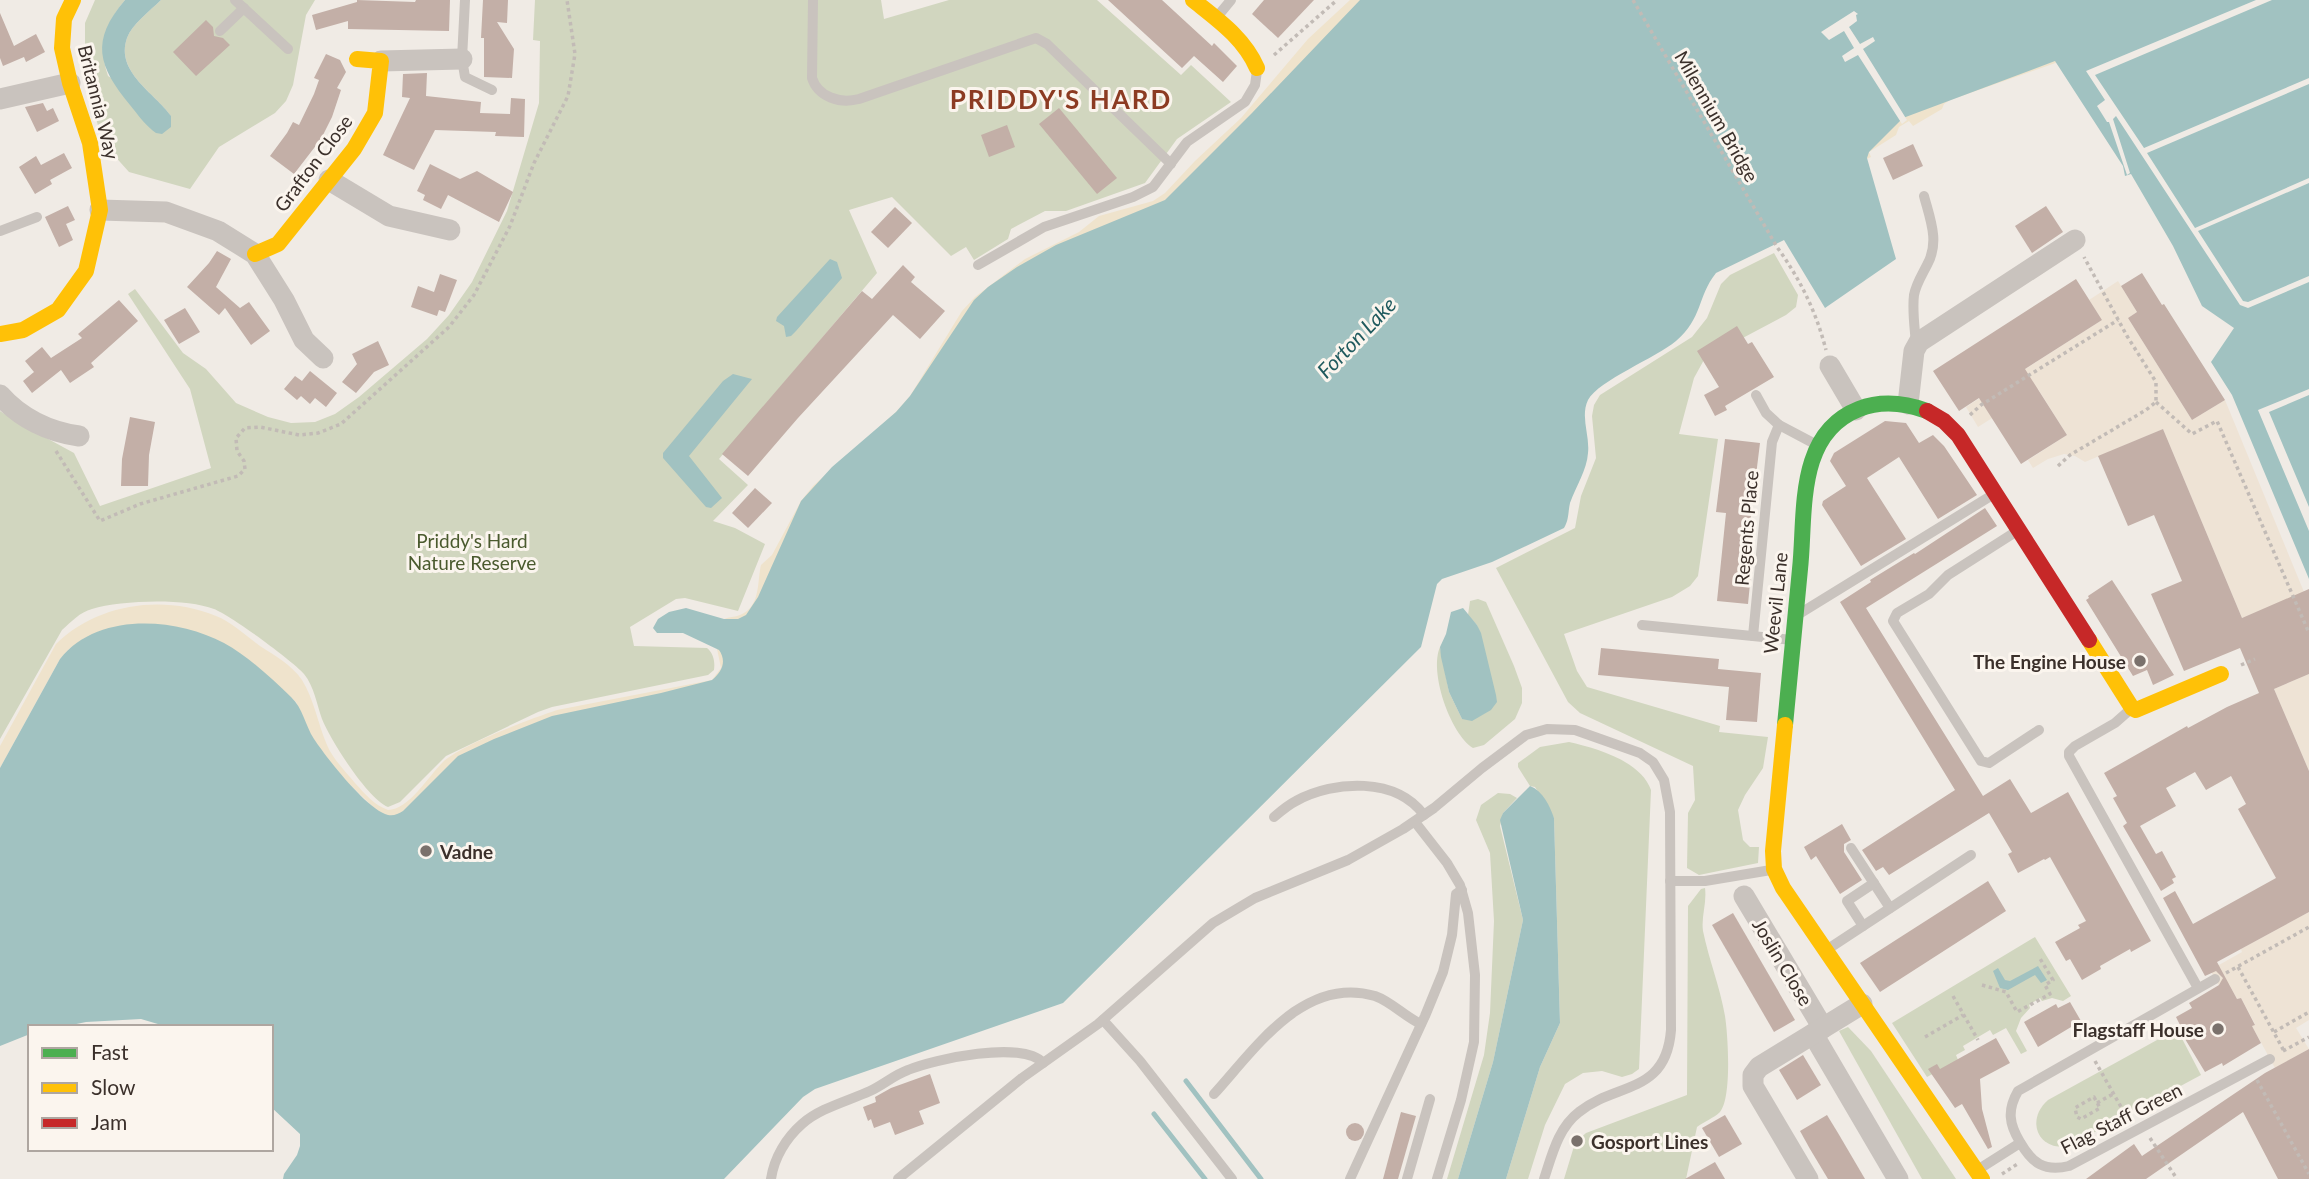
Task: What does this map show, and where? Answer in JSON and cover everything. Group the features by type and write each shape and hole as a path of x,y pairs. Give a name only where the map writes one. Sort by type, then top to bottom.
{"street":[{"name":"Britannia Way","path":"0,334 23,330 58,310 86,271 100,210 90,143 70,83 62,34 64,19 72,0"},
{"path":"1193,0 1246,47 1257,69"},
{"path":"357,59 462,59"},
{"name":"Grafton Close","path":"255,254 278,244 354,149 375,113 381,61"},
{"path":"0,99 70,83"},
{"path":"329,180 389,215 450,230"},
{"path":"100,210 166,212 218,231 255,254 284,300 304,340 323,358"},
{"path":"1908,404 1916,345 2075,240"},
{"path":"1830,366 1856,410"},
{"path":"0,395 12,409 43,427 79,436"},
{"name":"Weevil Lane","path":"1979,1175 1783,888 1774,869 1773,851 1809,475 1818,445 1837,422 1856,410 1883,403 1908,404 1931,413 1954,430 2020,529 2129,703"},
{"path":"2129,703 2136,710 2144,708 2221,674"},
{"name":"Joslin Close","path":"1744,896 1898,1179"},
{"path":"1808,1179 1753,1086 1753,1075 1759,1067 1862,1004"}],"lane":[{"path":"235,0 288,49"},
{"path":"465,0 462,59 465,77 492,90"},
{"path":"813,0 812,78 815,85 826,95 846,101 859,99 1036,38 1047,44 1171,164"},
{"path":"1215,19 1231,0"},
{"path":"220,31 244,8"},
{"path":"978,265 1044,227 1153,187 1194,136 1245,102 1255,85 1257,69"},
{"path":"1916,345 1914,294 1919,278 1931,257 1934,241 1924,195"},
{"path":"0,231 37,217"},
{"path":"1756,396 1766,413 1779,425 1818,445"},
{"name":"Regents Place","path":"1753,636 1772,442 1779,425"},
{"path":"1794,618 1996,492"},
{"path":"2020,529 1948,575 1929,593 1897,613 1894,621 1981,761 1989,763 2039,730"},
{"path":"1642,625 1792,640"},
{"path":"2129,703 2115,723 2072,748 2069,756 2198,988"},
{"path":"898,1179 1043,1063 1103,1020 1222,916 1263,894 1348,860 1415,822 1526,735 1547,729 1581,732 1640,753 1658,769 1666,785 1669,800 1671,1025 1665,1055 1654,1073 1642,1083 1591,1104 1575,1115 1559,1136 1544,1179"},
{"path":"1274,817 1295,801 1313,794 1366,786 1397,793 1416,804 1424,815"},
{"path":"1415,822 1447,863 1462,890 1474,953 1475,1028 1464,1087 1437,1179"},
{"path":"1851,848 1889,908"},
{"path":"1825,950 1971,855"},
{"path":"1670,881 1705,881 1774,869"},
{"path":"1863,926 1847,901 1874,883"},
{"path":"1349,1179 1421,1024 1446,963 1456,896 1462,890"},
{"path":"2028,1156 2012,1129 2010,1107 2018,1091 2215,979"},
{"path":"1214,1094 1281,1021 1322,997 1354,993 1376,997 1421,1024"},
{"path":"1103,1020 1140,1061 1232,1179"},
{"path":"771,1179 781,1149 804,1122 878,1088 906,1070 943,1060 998,1052 1028,1053 1043,1063"},
{"name":"Flag Staff Green","path":"2028,1156 2043,1167 2063,1168 2081,1161 2270,1059"},
{"path":"1407,1179 1430,1099"},
{"path":"1979,1175 2020,1143"}],"path":[{"path":"54,448 100,521 140,504 238,476 245,468 244,461 237,452 236,438 245,428 260,427 299,435 318,433 341,424 372,398 449,327 474,295 510,226 534,163 568,96 575,54 567,0"},
{"path":"1257,69 1337,0"},
{"name":"Milennium Bridge","path":"1633,0 1777,247 1807,293 1830,366"},
{"path":"2058,466 2070,454 2146,410 2155,402 2156,382 2118,320 2075,240"},
{"path":"1954,430 1981,405 2118,320"},
{"path":"2155,402 2192,434 2217,421 2309,633"},
{"path":"2215,979 2309,927"},
{"path":"1982,985 2006,992 2017,1012 2050,994 2045,985 2053,980 2039,957"},
{"path":"2238,966 2284,1051 2309,1037"},
{"path":"1953,996 1978,1040"},
{"path":"2274,1032 2309,1012"},
{"path":"1925,1037 1963,1015"},
{"path":"2088,1049 2113,1094 2177,1179"},
{"path":"2250,1069 2309,1174"},
{"path":"2097,1103 2113,1094"},
{"path":"2094,1097 2097,1103 2100,1108 2081,1119 2075,1114 2075,1108 2094,1097"},
{"path":"1994,1179 2028,1156"}],"green space":[{"path":"95,0 125,0 113,17 106,36 104,55 108,76 171,116 131,72 125,50 127,38 133,28 161,0 315,0 306,15 293,85 286,101 275,113 219,147 190,189 129,172 103,143 85,80 85,23"},
{"name":"Priddy's Hard Nature Reserve","path":"535,0 881,0 884,19 949,0 1097,0 1181,75 1191,65 1231,102 1177,139 1145,183 1066,211 1045,211 1011,229 1008,239 974,260 966,247 951,256 892,197 849,210 877,273 719,459 748,485 713,521 735,528 765,544 738,611 685,598 676,599 630,627 634,646 707,648 713,655 714,664 714,670 708,675 538,712 446,756 400,802 388,807 370,793 350,768 322,719 307,679 288,659 214,609 187,603 136,602 88,610 62,630 0,739 0,411 74,453 100,506 211,468 190,389 128,294 135,289 183,353 206,369 236,403 268,417 291,423 315,422 335,414 359,397 427,339 449,315 472,282 507,211 539,103 540,41 533,40"},
{"path":"1774,253 1798,295 1796,307 1705,358 1694,378 1679,434 1718,439 1698,576 1690,586 1672,597 1564,634 1577,671 1587,687 1720,726 1719,732 1768,737 1763,768 1738,810 1743,840 1750,847 1759,847 1758,863 1699,875 1687,868 1688,813 1695,800 1693,766 1580,713 1568,702 1496,568 1575,528 1581,496 1596,458 1592,416 1600,395 1692,337 1707,318 1721,284 1730,275"},
{"path":"1478,599 1486,602 1514,666 1522,688 1522,703 1515,719 1484,745 1473,748 1457,729 1444,701 1437,658 1440,647 1449,692 1462,719 1487,712 1494,705 1477,625 1468,615 1470,601"},
{"path":"1569,742 1604,752 1628,764 1646,780 1651,790 1639,1069 1622,1077 1602,1071 1583,1073 1565,1084 1545,1125 1528,1179 1506,1179 1540,1067 1560,1023 1554,818 1535,787 1530,786 1518,763 1540,747"},
{"path":"1498,793 1517,798 1503,813 1500,826 1523,920 1493,1062 1458,1179 1447,1179 1484,1055 1490,1013 1494,921 1490,853 1476,820 1481,805"},
{"path":"1705,888 1703,931 1726,1025 1728,1066 1724,1105 1718,1114 1697,1127 1686,1179 1564,1179 1575,1143 1586,1133 1687,1095 1688,906 1701,889"},
{"path":"2035,937 2071,996 2063,1001 2052,998 2042,1001 2040,998 2029,1005 2030,1008 2021,1018 2016,1031 2027,1051 2021,1054 2006,1028 1993,1035 1990,1030 1963,1046 1965,1050 1956,1055 1958,1060 1927,1077 1892,1023"},
{"path":"1848,1027 1871,1051 1956,1179 1922,1179 1839,1031"},
{"path":"2177,1029 2201,1075 2069,1146 2049,1144 2038,1133 2037,1116 2048,1100"}],"sand":[{"path":"1350,0 1388,0 738,668 395,828 320,756 296,702 245,658 206,636 110,629 83,639 60,659 0,768 0,746 56,644 72,630 91,620 131,607 174,605 216,616 233,625 288,665 306,687 332,755 366,795 388,810 404,804 444,761 454,754 514,726 557,710 712,680 721,668 716,644 724,619 740,615 752,606 761,565 772,555 801,501 813,486 896,412 910,396 962,311 975,297 1025,259 1079,232 1099,216 1153,201 1165,193 1241,118 1308,39"},
{"path":"2042,55 2064,60 1950,100 1942,109 1913,126 1909,121 1899,127 1896,135 1869,152 1871,157 1842,170 1868,133"}],"shaded area":[{"path":"2118,281 2137,312 2128,318 2192,420 2225,400 2304,592 2242,618 2163,429 2085,462 2064,454 2033,468 2028,460 2067,435 2038,389 1978,427 1966,407 2102,320 2089,300"},
{"path":"2309,674 2309,771 2274,689"},
{"path":"2309,912 2309,1020 2296,1028 2309,1049 2275,1068 2252,1026 2255,1024 2241,998 2237,999 2229,984 2221,989 2210,970 2242,952 2241,949"}],"water":[{"path":"125,0 161,0 133,28 127,38 125,50 131,72 171,116 171,127 162,134 152,130 139,116 119,91 105,65 102,53 107,28"},
{"name":"Forton Lake","path":"1360,0 2309,0 2309,579 2232,395 2211,362 2234,328 2202,306 2173,246 2131,174 2125,176 2123,166 2055,61 1903,118 1869,152 1867,158 1896,259 1825,308 1784,240 1716,273 1696,316 1676,341 1615,377 1594,392 1588,400 1585,413 1587,459 1570,503 1564,528 1492,562 1442,579 1437,584 1421,647 1063,1003 815,1089 803,1097 724,1179 283,1179 297,1155 300,1134 273,1109 273,1025 161,1025 141,1019 72,1025 28,1025 28,1035 0,1046 0,768 60,659 76,644 94,633 115,626 138,624 183,628 224,643 250,661 291,697 314,739 337,770 369,804 388,815 403,811 458,756 494,739 552,716 712,680 722,666 723,658 719,650 683,633 657,633 653,628 658,619 669,612 686,608 724,619 738,619 746,615 758,597 801,501 832,467 896,412 910,396 974,300 1017,267 1056,245 1165,200"},
{"path":"830,259 837,262 842,278 796,331 786,337 784,326 776,321 777,317"},
{"path":"733,374 752,379 689,456 722,498 711,508 706,507 663,458 663,453 723,381"},
{"path":"1463,608 1481,633 1497,702 1491,710 1472,721 1462,719 1449,692 1440,647 1451,612"},
{"path":"1530,786 1542,795 1554,818 1560,1023 1540,1067 1506,1179 1458,1179 1493,1062 1523,920 1500,820 1503,813"},
{"path":"2038,966 2047,980 2041,983 2035,975 2008,990 2000,988 1993,971 1998,968 2005,980 2010,981"}],"pier":[{"path":"2256,0 2272,0 2095,75 2144,148 2309,78 2309,84 2147,153 2195,228 2309,178 2309,183 2198,231 2243,301 2248,302 2309,276 2309,282 2248,308 2240,305 2116,116 2113,119 2130,173 2127,175 2109,122 2097,106 2105,100 2086,71"},
{"path":"1854,11 1858,14 1857,21 1849,27 1860,44 1873,37 1875,41 1863,49 1907,120 1902,124 1858,55 1845,62 1842,56 1854,48 1844,31 1829,40 1821,32"},
{"path":"2309,389 2309,395 2269,412 2309,507 2309,531 2258,410"}],"building":[{"path":"357,0 450,0 449,31 348,29 348,21 316,30 312,15"},
{"path":"483,0 508,0 507,23 497,22 514,49 512,78 484,77 484,38 481,38"},
{"path":"1108,0 1162,0 1237,66 1223,82 1194,56 1182,68"},
{"path":"1264,0 1314,0 1278,38 1252,14"},
{"path":"0,13 14,46 36,34 45,52 26,62 24,57 3,66 0,58"},
{"path":"206,20 213,27 214,36 223,38 230,45 196,76 173,52"},
{"path":"326,54 340,60 346,72 337,88 341,90 321,139 294,174 270,156 293,122 299,125 314,94 319,80 314,78"},
{"path":"427,73 426,96 481,102 480,113 510,114 511,98 525,99 524,137 495,136 496,132 435,130 414,170 383,155 410,98 402,97 403,74"},
{"path":"43,103 47,111 53,108 59,121 37,132 25,107"},
{"path":"1059,108 1117,178 1097,194 1039,124"},
{"path":"1007,125 1015,147 989,157 981,135"},
{"path":"1913,144 1923,166 1893,180 1883,158"},
{"path":"64,153 72,168 50,180 52,184 35,194 19,167 36,156 41,165"},
{"path":"430,164 460,179 477,171 513,192 499,222 448,195 441,209 423,200 425,195 417,191"},
{"path":"68,206 75,220 66,224 73,240 59,247 45,217"},
{"path":"2046,206 2063,232 2032,253 2015,226"},
{"path":"895,207 912,223 888,248 871,232"},
{"path":"217,251 231,259 216,287 240,308 249,302 270,331 251,345 225,308 219,315 187,287"},
{"path":"903,265 915,277 911,282 945,311 920,339 893,315 748,476 722,454 862,291 872,299"},
{"path":"2142,273 2225,400 2192,420 2128,318 2137,312 2121,286"},
{"path":"440,274 457,280 445,312 439,310 437,316 411,307 418,286 434,292"},
{"path":"2076,279 2102,320 2025,369 2067,435 2021,464 1979,398 1959,411 1933,371"},
{"path":"119,300 138,321 91,363 94,367 70,383 61,370 32,393 23,381 34,372 25,361 42,347 51,358 82,338 78,334"},
{"path":"185,308 200,332 179,344 164,320"},
{"path":"1737,326 1748,344 1752,342 1774,377 1725,406 1727,410 1715,416 1704,395 1719,387 1697,351"},
{"path":"378,341 389,365 374,372 356,393 342,382 357,364 352,354"},
{"path":"310,371 337,393 326,407 315,398 310,404 301,396 297,400 284,389 295,376 302,381"},
{"path":"130,417 155,422 149,455 148,486 121,486 122,459"},
{"path":"1885,421 1906,423 1919,443 1933,435 1944,446 1977,495 1938,519 1899,457 1867,478 1906,539 1861,566 1822,505 1823,501 1846,486 1830,461 1834,453"},
{"path":"2163,429 2242,618 2309,589 2309,674 2274,689 2309,771 2309,912 2217,962 2237,999 2241,998 2261,1043 2223,1066 2222,1063 2205,1072 2182,1034 2184,1033 2176,1017 2192,1008 2189,1003 2219,985 2223,978 2216,971 2205,976 2163,898 2175,891 2193,924 2276,878 2238,809 2246,804 2231,776 2206,790 2195,772 2166,788 2176,806 2140,826 2156,854 2162,851 2176,877 2172,879 2174,883 2161,891 2123,826 2127,823 2113,798 2117,796 2104,773 2187,726 2188,728 2259,693 2240,648 2184,671 2151,594 2182,581 2154,515 2128,526 2098,456"},
{"path":"1725,439 1760,443 1749,532 1755,533 1748,604 1717,601 1726,513 1716,512"},
{"path":"755,488 772,503 748,528 732,513"},
{"path":"1985,508 1997,526 1866,608 1983,796 2010,779 2031,813 2068,792 2151,941 2131,952 2130,949 2082,980 2070,959 2066,961 2055,942 2080,928 2078,925 2086,921 2050,857 2018,873 2008,854 2012,852 1989,813 1889,875 1883,867 1876,871 1862,850 1955,790 1840,602 1871,582 1870,580"},
{"path":"2112,580 2174,675 2153,685 2147,670 2133,676 2086,600"},
{"path":"1601,648 1719,659 1718,669 1761,673 1757,722 1726,720 1729,687 1598,675"},
{"path":"1842,824 1851,840 1844,844 1844,852 1862,880 1840,894 1816,856 1811,860 1804,847"},
{"path":"1988,881 2006,911 1880,992 1860,963"},
{"path":"1733,913 1795,1020 1774,1032 1712,925"},
{"path":"2070,1002 2081,1021 2038,1047 2024,1022 2056,1004 2058,1008"},
{"path":"1996,1038 2010,1063 1980,1079 1982,1109 1992,1147 1988,1149 1962,1104 1955,1108 1928,1069 1937,1064 1940,1069"},
{"path":"2309,1049 2309,1179 2278,1179 2243,1112 2146,1179 2086,1179 2134,1144 2142,1156 2265,1073"},
{"path":"1803,1055 1821,1085 1797,1100 1779,1070"},
{"path":"930,1074 940,1103 919,1111 924,1124 895,1135 890,1122 874,1128 871,1119 868,1121 863,1107 876,1102 875,1097 891,1088"},
{"path":"1401,1112 1416,1116 1398,1179 1383,1179"},
{"path":"1725,1115 1742,1144 1719,1157 1702,1128"},
{"path":"1827,1115 1865,1179 1828,1179 1810,1149 1800,1131"},
{"path":"1355,1123 1361,1126 1364,1132 1361,1138 1355,1141 1349,1138 1346,1132 1349,1126"},
{"path":"1715,1162 1725,1179 1685,1179"}],"waterway":[{"path":"1186,1081 1261,1179"},
{"path":"1154,1114 1205,1179"}],"traffic: fast":[{"path":"1785,725 1804,501 1814,456 1824,437 1838,421 1859,409 1876,404 1893,404 1927,411"}],"traffic: slow":[{"path":"0,334 23,330 58,310 86,271 100,210 90,143 70,83 62,48 64,19 73,0"},
{"path":"1193,0 1238,39 1257,68"},
{"path":"255,254 278,244 354,149 375,113 381,61 357,59"},
{"path":"2089,640 2132,708 2136,710 2221,674"},
{"path":"1785,725 1773,851 1774,869 1783,888 1982,1179"}],"traffic: jam":[{"path":"1927,411 1944,421 1958,435 2089,640"}],"place":[{"name":"The Engine House","path":"2140,661"},
{"name":"Vadne","path":"426,851"},
{"name":"Flagstaff House","path":"2218,1029"},
{"name":"Gosport Lines","path":"1577,1141"}],"district":[{"name":"PRIDDY'S HARD","path":"1061,99"}]}
